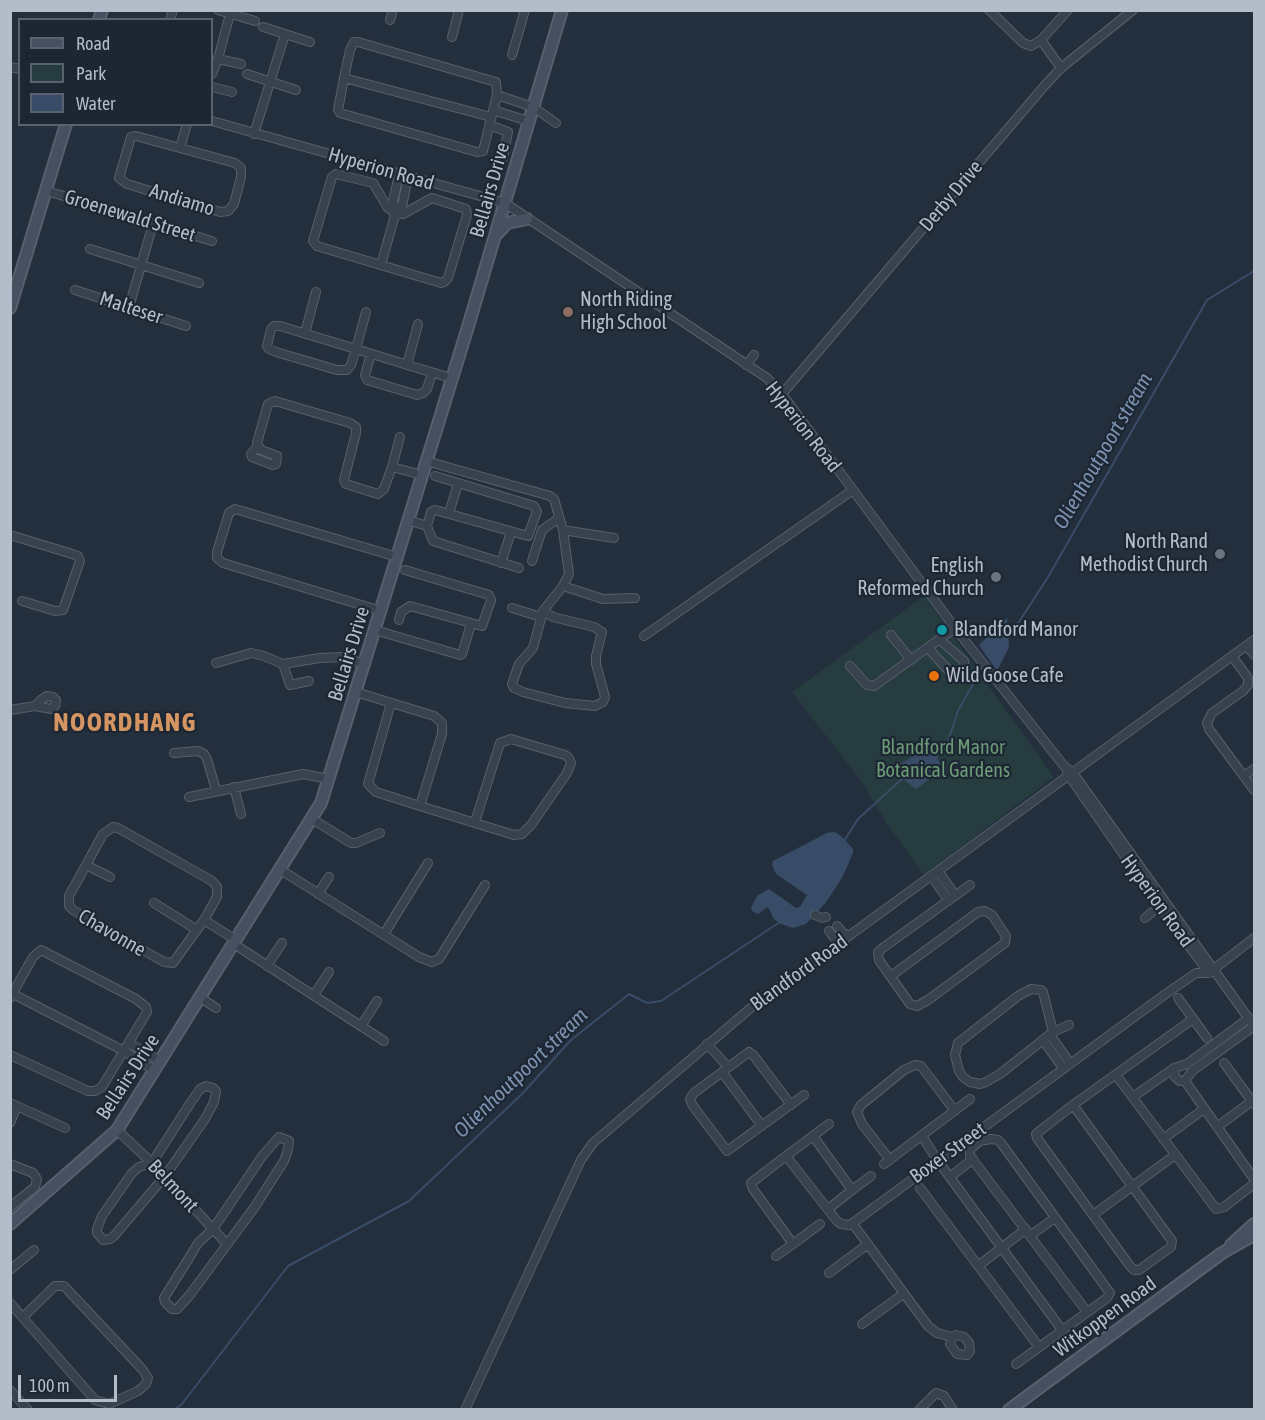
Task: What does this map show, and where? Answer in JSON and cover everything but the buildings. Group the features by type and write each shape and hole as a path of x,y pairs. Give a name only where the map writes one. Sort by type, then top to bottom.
{"street":[{"path":"218,10 255,21"},
{"path":"390,20 393,10"},
{"path":"452,37 459,10"},
{"path":"512,55 525,10"},
{"name":"Bellairs Drive","path":"10,1224 117,1130 321,803 495,237 562,10"},
{"path":"989,10 1027,45 1036,44 1041,40 1068,10"},
{"name":"Derby Drive","path":"782,394 1046,84 1062,68 1133,10"},
{"path":"230,14 216,56 241,64"},
{"path":"263,27 310,42"},
{"path":"254,134 285,34"},
{"path":"1041,40 1062,68"},
{"path":"358,42 496,82 497,95 483,151 480,153 342,115 338,110 344,78 351,45 358,42"},
{"path":"247,74 296,90"},
{"path":"344,78 491,118 528,121"},
{"path":"213,87 232,92"},
{"path":"497,95 533,107 556,123"},
{"path":"491,118 508,132 503,158"},
{"name":"Hyperion Road","path":"213,121 505,203 767,378 782,394 955,628 1071,775 1251,1025"},
{"path":"10,308 65,126"},
{"path":"180,148 186,126"},
{"name":"Andiamo","path":"134,136 180,148 235,163 241,168 234,204 228,211 220,212 123,182 119,178 128,143 134,136"},
{"path":"336,174 373,183 388,208 403,214 432,198 466,209 467,214 448,278 441,283 381,265 317,246 314,239 332,177 336,174"},
{"path":"396,211 399,174"},
{"path":"381,265 408,176"},
{"name":"Groenewald Street","path":"47,191 212,241"},
{"path":"495,237 507,223 527,219"},
{"path":"129,307 153,225"},
{"path":"90,249 200,283"},
{"name":"Malteser","path":"75,290 186,326"},
{"path":"304,333 316,292"},
{"path":"366,312 356,349 349,368 343,371 276,352 267,346 267,339 274,326 280,326 356,349 432,373 451,378"},
{"path":"407,365 418,324"},
{"path":"371,354 365,375 367,380 417,395 427,389 432,373"},
{"path":"746,365 754,355"},
{"path":"258,446 268,404 274,401 350,423 356,427 356,433 344,480 346,484 381,493 392,467 400,437"},
{"path":"426,461 554,499 569,574 542,614 533,648 519,664 512,684 514,688 564,703 595,706 603,702 605,697 596,664 603,632 594,627 542,614 512,608"},
{"path":"392,467 422,475"},
{"path":"435,476 535,507 537,511 529,536 449,513 432,511 427,526 432,542 519,568"},
{"path":"449,513 459,483"},
{"path":"644,636 853,490"},
{"path":"381,611 223,563 217,555 220,542 229,513 235,509 397,557"},
{"path":"532,561 542,530 559,518"},
{"path":"408,520 427,526"},
{"path":"562,530 614,538"},
{"path":"501,563 511,532"},
{"path":"10,535 69,552 78,556 80,561 63,610 55,611 22,601"},
{"path":"399,620 401,612 411,606 480,627 483,625 491,600 490,596 405,570"},
{"path":"563,586 603,600 635,598"},
{"path":"375,630 460,655 471,624"},
{"path":"850,666 867,685 874,686 955,628"},
{"path":"891,634 911,660"},
{"path":"928,648 950,672 957,675 963,672 964,661 939,639"},
{"name":"Blandford Road","path":"465,1410 584,1155 605,1131 753,1006 936,875 1254,640"},
{"path":"1247,646 1254,655"},
{"path":"216,663 251,653 283,664 341,657 365,664"},
{"path":"1232,656 1248,678 1248,685 1212,713 1207,723 1254,790"},
{"path":"283,664 287,687 309,681"},
{"path":"356,692 434,716 442,724 442,734 420,806"},
{"path":"391,703 368,784 376,792 420,806 514,835 525,832 567,773 571,763 569,758 511,739 500,743 475,822"},
{"path":"10,710 35,706"},
{"path":"174,753 198,751 204,754 216,790"},
{"path":"1244,776 1254,769"},
{"path":"189,797 303,774 329,779"},
{"path":"234,787 241,814"},
{"path":"312,819 351,843 380,833"},
{"name":"Chavonne","path":"111,827 118,828 215,884 218,889 217,897 204,920 177,960 171,964 72,910 68,898 105,831 111,827"},
{"path":"384,934 428,863"},
{"path":"86,865 110,877"},
{"path":"281,870 428,961 436,961 439,958 485,885"},
{"path":"936,875 951,898"},
{"path":"318,894 329,877"},
{"path":"891,976 978,912 989,912 1006,936 1001,947 921,1005 910,1004 878,958 880,950 970,885"},
{"path":"154,903 196,930"},
{"path":"1145,918 1163,904"},
{"name":"Hyperion Road","path":"1163,904 1200,962 1211,971"},
{"path":"816,915 826,917"},
{"path":"204,920 267,966 384,1041"},
{"path":"837,926 849,936"},
{"path":"829,931 839,944"},
{"name":"Boxer Street","path":"853,1224 1167,993 1196,973 1211,971 1254,938"},
{"path":"267,966 282,943"},
{"path":"10,1055 93,1092 102,1087 124,1051 129,1043 146,1017 146,1007 136,999 43,950 38,951 33,957 12,996 124,1051 157,1066"},
{"name":"Boxer Street","path":"1167,993 1200,962"},
{"path":"314,995 329,972"},
{"path":"1063,1068 1049,1036 1041,990 1031,989 1018,996 958,1042 955,1054 963,1077 970,1082 980,1084 996,1077 1049,1036 1069,1025"},
{"path":"201,998 216,1008"},
{"path":"1178,998 1207,1038"},
{"path":"361,1026 376,1001"},
{"path":"1072,1105 1171,1240 1169,1249 1139,1270 1134,1270 1036,1135 1039,1130 1072,1105 1193,1018"},
{"path":"1133,1097 1174,1068 1212,1051 1251,1025"},
{"path":"1049,1036 1070,1063"},
{"path":"129,1043 157,1066"},
{"path":"707,1044 762,1126"},
{"path":"1185,1081 1212,1051"},
{"path":"790,1105 751,1053 747,1052 694,1093 690,1099 723,1149 727,1151 804,1095"},
{"path":"1217,1127 1253,1103 1224,1063"},
{"path":"955,1111 921,1066 915,1065 904,1070 859,1106 857,1112 862,1124 887,1162 955,1111 970,1098"},
{"path":"1174,1068 1175,1077 1180,1081 1185,1081 1254,1179"},
{"path":"1116,1075 1218,1210 1254,1184"},
{"path":"206,1086 213,1088 215,1095 210,1110 165,1176 114,1236 107,1240 100,1237 97,1229 99,1222 126,1181 139,1167 152,1163 200,1089 206,1086"},
{"path":"10,1123 14,1105 65,1128"},
{"path":"1163,1139 1204,1109"},
{"path":"793,1244 751,1185 755,1179 829,1124"},
{"name":"Belmont","path":"117,1130 165,1176 226,1243"},
{"path":"813,1136 852,1190"},
{"path":"922,1136 1062,1330"},
{"path":"279,1137 286,1139 289,1145 284,1161 254,1208 189,1296 177,1309 172,1309 164,1301 165,1296 198,1243 213,1229 270,1145 279,1137"},
{"path":"1016,1364 1107,1298 1110,1293 998,1140 984,1139 976,1144 969,1151 973,1159 1087,1312"},
{"path":"1093,1215 1175,1155"},
{"path":"786,1156 837,1221 841,1224 853,1224 932,1330 952,1337"},
{"path":"950,1177 973,1159"},
{"path":"10,1164 33,1173 37,1179 35,1187 10,1207"},
{"path":"832,1206 871,1176"},
{"path":"920,1188 1039,1347"},
{"path":"978,1266 1002,1248 1055,1218"},
{"path":"776,1256 820,1224"},
{"name":"Witkoppen Road","path":"1009,1410 1222,1253 1254,1224"},
{"name":"Witkoppen Road","path":"1222,1253 1254,1235"},
{"path":"829,1273 868,1244"},
{"path":"10,1270 34,1250"},
{"path":"10,1303 22,1317 95,1400 109,1404 138,1391 147,1384 148,1378 142,1369 64,1286 55,1286 22,1317"},
{"path":"862,1324 903,1294"},
{"path":"10,1390 28,1410"},
{"path":"919,1410 936,1393 944,1396 953,1410"}],"green space":[{"name":"Blandford Manor Botanical Gardens","path":"924,596 1054,777 924,875 887,824 864,785 792,692"}],"water":[{"path":"1007,618 1009,647 997,671 979,645"},
{"path":"934,749 940,768 934,776 916,789 903,779 895,767 922,751"},
{"path":"833,832 843,838 853,849 853,853 843,876 827,901 806,924 793,928 781,924 774,919 768,907 758,914 752,911 751,907 758,895 769,889 796,908 800,907 807,895 776,874 772,865 773,861"}],"waterway":[{"name":"Olienhoutpoort stream","path":"1008,632 1019,622 1048,577 1207,300 1254,271"},
{"name":"Olienhoutpoort stream","path":"936,757 947,744 958,711 977,677"},
{"name":"Olienhoutpoort stream","path":"844,841 858,819 903,778"},
{"name":"Olienhoutpoort stream","path":"174,1410 182,1404 288,1266 409,1201 522,1094 571,1040 629,994 647,1003 661,1001 780,922"}],"place":[{"name":"North Riding High School","path":"568,312"},
{"name":"North Rand Methodist Church","path":"1220,554"},
{"name":"English Reformed Church","path":"996,577"},
{"name":"Blandford Manor","path":"942,630"},
{"name":"Wild Goose Cafe","path":"934,676"}],"district":[{"name":"NOORDHANG","path":"125,723"}]}
